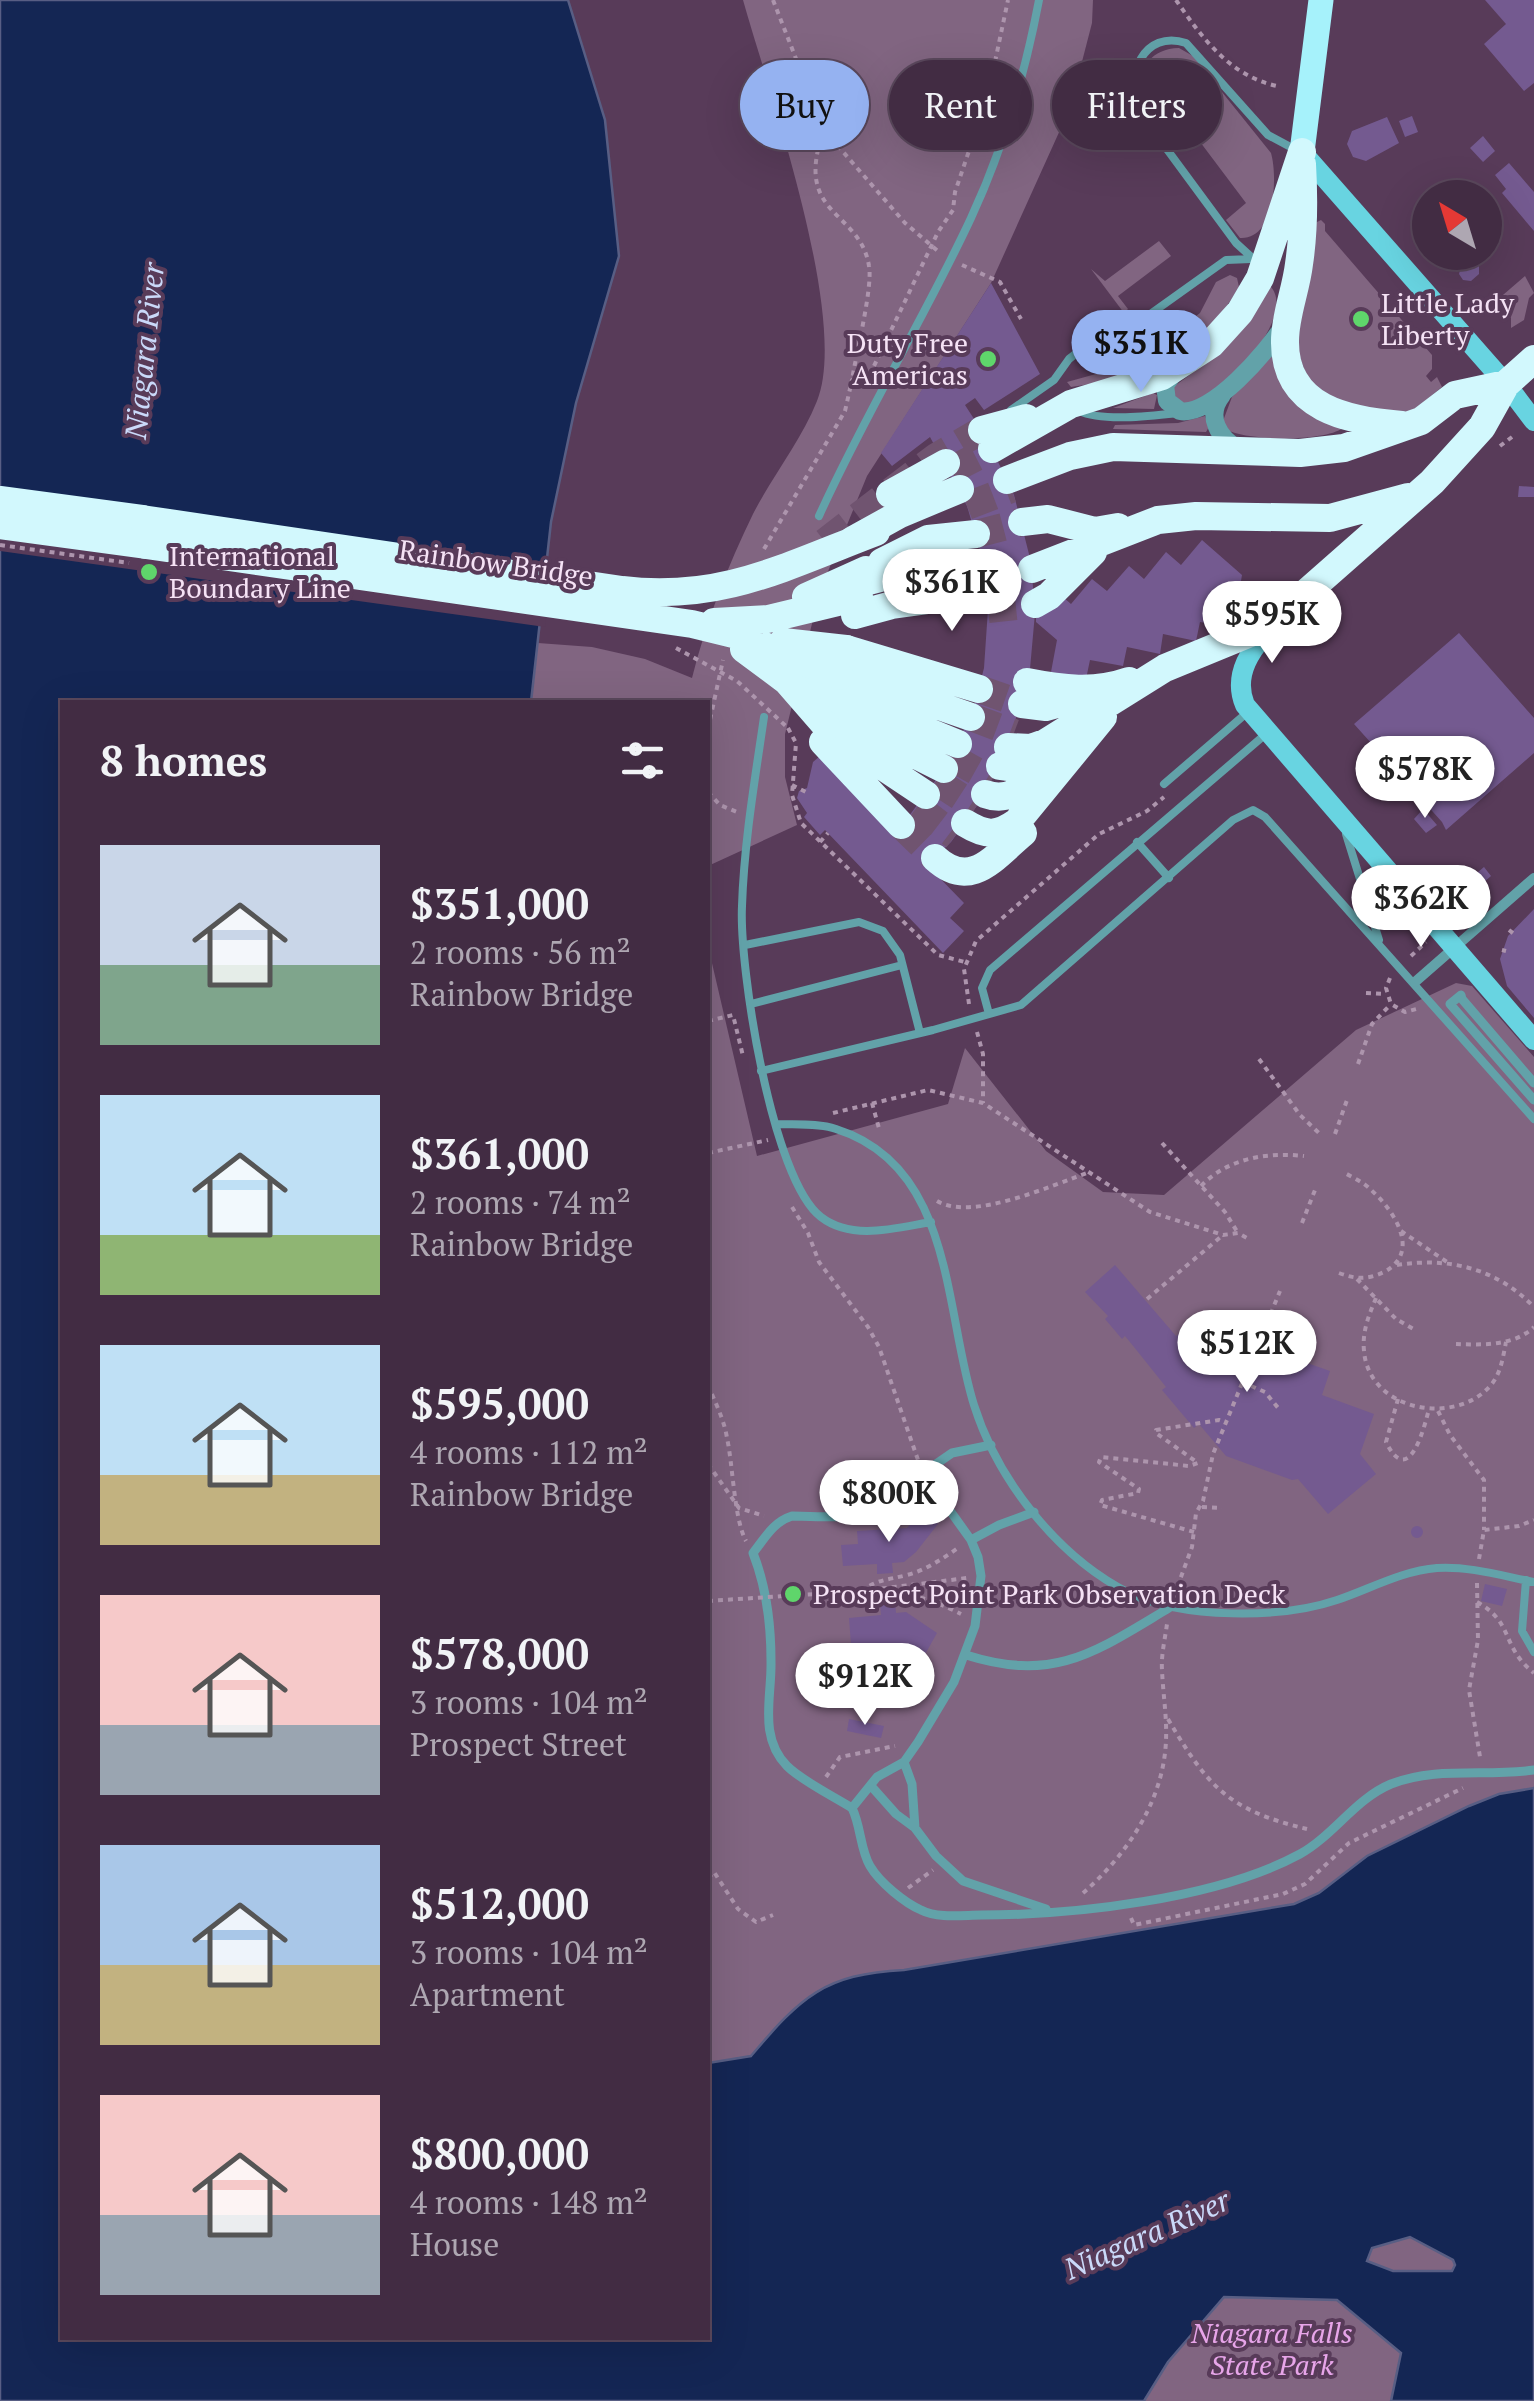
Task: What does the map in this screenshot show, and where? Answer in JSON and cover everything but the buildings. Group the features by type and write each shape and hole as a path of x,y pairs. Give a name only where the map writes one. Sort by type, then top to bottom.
{"highway":[{"path":"996,456 1022,419 1136,386 1186,362 1226,330 1269,273 1282,204 1302,152"},
{"path":"1302,152 1304,211 1286,358 1309,398 1339,417 1410,426"},
{"path":"997,763 1045,743 1154,674 1255,631 1294,604 1432,482 1482,427 1506,384 1534,359"},
{"path":"996,456 1033,461 1155,446 1246,452 1331,450 1410,426 1456,396 1506,384"},
{"path":"996,456 1065,407"},
{"path":"996,456 1061,459 1090,451"},
{"path":"1096,541 1048,519 1030,563 1096,541 1138,526 1196,516 1330,518 1406,497 1432,482"},
{"path":"769,562 957,484"},
{"name":"Rainbow Bridge","path":"0,500 636,592 697,592 739,584 769,562 878,520"},
{"name":"Rainbow Bridge","path":"0,525 749,642 951,749"},
{"path":"983,571 892,590 864,590 749,642 801,599 983,571"},
{"path":"749,642 951,749"},
{"path":"749,642 839,692 882,738 951,749"},
{"path":"839,692 874,773 951,749"},
{"path":"1022,832 1008,843 988,850 970,846 997,763 1056,706 1094,713"},
{"path":"997,763 988,834 1010,827 1025,814 1054,761 1094,713"},
{"path":"997,763 1014,768 1054,761"},
{"path":"935,858 953,872 972,872 1022,832 1040,813 1054,761"}],"main road":[{"path":"1321,0 1302,152 1534,421"},
{"path":"1294,604 1258,643 1242,670 1240,693 1248,711 1534,1040"}],"street":[{"path":"1246,452 1229,443 1217,427 1214,408 1222,394 1274,339 1288,317"},
{"path":"1186,362 1170,377 1164,390 1170,406 1187,412 1222,394"},
{"path":"1415,982 1534,878"},
{"path":"1534,1084 1461,995 1450,1004 1534,1100"},
{"path":"991,1445 952,1453 887,1503 854,1518 792,1516 776,1524 753,1554 762,1576 772,1662 766,1715 784,1764 852,1808 870,1866 918,1909 936,1915 999,1917 1173,1894 1261,1873 1303,1852 1366,1798 1412,1777 1534,1770"},
{"path":"852,1808 877,1777 904,1762 915,1747 966,1655 975,1626 982,1576 971,1540 923,1474"},
{"path":"971,1540 999,1524 1034,1512"},
{"path":"966,1655 1002,1665 1046,1667 1110,1643 1169,1608"},
{"path":"904,1762 912,1784 915,1828"},
{"path":"872,1786 963,1881 1011,1899 1059,1910"}],"lane":[{"path":"819,516 847,454 951,260 1003,138 1039,0"},
{"path":"1288,317 1269,273 1236,243 1138,110 1132,85 1139,59 1158,43 1186,43 1268,136 1302,152"},
{"path":"996,456 1069,359 1102,334 1135,325 1220,263 1234,258 1269,273"},
{"path":"1054,380 1065,407 1088,415 1187,412"},
{"path":"1164,784 1248,711"},
{"path":"764,717 741,909 760,1071 798,1192 820,1217 846,1230 886,1230 931,1222"},
{"path":"990,1014 982,988 990,970 1268,733"},
{"path":"760,1071 920,1033 1026,1001 1245,812 1254,810 1262,813 1415,982 1534,1120"},
{"path":"1341,818 1380,944"},
{"path":"1137,842 1168,878"},
{"path":"745,945 859,922 883,932 900,954 920,1033"},
{"path":"751,1004 902,965"},
{"path":"776,1124 832,1128 874,1149 905,1179 931,1222 942,1252 968,1387 991,1445 1034,1512 1086,1567 1127,1592 1169,1608 1216,1612 1304,1608 1420,1570 1457,1568 1530,1581 1522,1631 1534,1652"}],"path":[{"path":"773,0 797,60"},
{"path":"852,380 865,378 874,366 952,210 988,95 1008,0"},
{"path":"1176,0 1222,58 1257,82 1277,86"},
{"path":"769,562 846,411 870,268 860,242 824,204 817,188 819,150"},
{"path":"838,150 931,247 1000,282 1021,319"},
{"path":"710,724 749,642"},
{"path":"788,728 796,743 792,785 800,820 938,954 965,962 969,950 982,935 1100,834 1147,811 1167,794"},
{"path":"792,785 806,792"},
{"path":"710,794 720,805 751,817"},
{"path":"820,842 828,833"},
{"path":"1411,956 1428,939"},
{"path":"1393,974 1387,994 1391,1004 1405,1012 1422,1007"},
{"path":"1366,994 1387,994"},
{"path":"1358,1064 1372,1024 1391,1004"},
{"path":"710,1020 734,1014 744,1064"},
{"path":"973,1018 984,1054 983,1103"},
{"path":"1259,1059 1300,1116 1321,1134"},
{"path":"805,1126 833,1113 928,1090 983,1103 1150,1212 1223,1235 1238,1233"},
{"path":"1335,1134 1347,1100"},
{"path":"872,1103 882,1137"},
{"path":"710,1153 768,1140"},
{"path":"1162,1143 1225,1212 1238,1233 1247,1238"},
{"path":"1202,1186 1243,1160 1278,1154 1304,1156"},
{"path":"936,1200 948,1208 972,1209 1090,1172"},
{"path":"1343,1172 1370,1188 1400,1230 1404,1244 1402,1258 1395,1266 1378,1275 1356,1279"},
{"path":"1302,1223 1314,1190"},
{"path":"785,1194 808,1232 819,1262 880,1348 923,1474"},
{"path":"1400,1230 1451,1264"},
{"path":"1148,1300 1223,1235"},
{"path":"1395,1266 1435,1262 1478,1269 1506,1283 1534,1307"},
{"path":"1338,1273 1356,1279 1396,1319 1416,1330"},
{"path":"1059,1910 1113,1864 1144,1819 1165,1759 1162,1666 1169,1608 1188,1561 1210,1466 1225,1422 1280,1290"},
{"path":"1376,1298 1364,1329 1364,1354 1377,1380 1398,1399 1438,1410 1474,1400 1492,1384 1506,1342"},
{"path":"1456,1344 1506,1342 1534,1327"},
{"path":"1242,1382 1266,1392 1279,1408"},
{"path":"710,1390 726,1433 739,1528 753,1554"},
{"path":"1398,1399 1386,1442 1394,1455 1401,1458 1418,1448 1430,1409"},
{"path":"1424,1808 1470,1786 1481,1764 1470,1690 1478,1640 1476,1572 1484,1530 1484,1480 1450,1435 1438,1410"},
{"path":"1210,1466 1198,1463 1156,1430 1225,1422"},
{"path":"1194,1532 1100,1505 1102,1500 1138,1494 1139,1489 1099,1462 1101,1458 1189,1466 1198,1463"},
{"path":"710,1467 739,1508 760,1513 776,1524"},
{"path":"1200,1507 1222,1508"},
{"path":"1484,1530 1534,1520"},
{"path":"861,1591 878,1579 927,1568 971,1540"},
{"path":"710,1601 861,1591 982,1576"},
{"path":"861,1591 880,1599 908,1596 943,1605 975,1626"},
{"path":"1476,1601 1503,1622 1508,1644 1534,1673"},
{"path":"1165,1715 1204,1777 1225,1795 1276,1822 1325,1835"},
{"path":"819,1788 840,1757 888,1746 915,1747"},
{"path":"898,1895 936,1869"},
{"path":"710,1876 714,1872 738,1909 756,1922 773,1915"}],"green space":[{"path":"743,0 1093,0 1092,23 1082,60 1052,60 1052,148 991,283 867,476 820,591 785,734 785,777 797,825 710,865 710,700 531,700 538,643 592,647 645,659 692,678 711,615 744,533 817,401 824,364 823,316 802,203 788,150 869,150 869,60 761,60"},
{"path":"1179,48 1196,60 1150,60"},
{"path":"1222,92 1271,153 1274,177 1267,219 1252,236 1240,238 1226,220 1246,203 1206,150 1222,150"},
{"path":"1321,220 1325,231 1432,355 1432,369 1426,376 1431,382 1437,377 1442,387 1410,413 1338,406 1310,385 1297,349 1313,224"},
{"path":"1159,241 1171,256 1118,296 1128,309 1124,313 1091,269 1105,281"},
{"path":"1230,275 1237,278 1239,287 1207,328 1188,344 1122,376 1071,387 1067,382 1132,364 1200,313 1216,282"},
{"path":"1525,276 1534,293 1524,320 1511,328 1511,318 1496,301"},
{"path":"1270,286 1276,299 1274,316 1254,353 1206,398 1191,405 1177,403 1173,388 1229,341"},
{"path":"1272,354 1343,428 1320,436 1286,438 1227,430 1223,421 1232,397"},
{"path":"1153,393 1157,395 1154,409 1113,408"},
{"path":"1205,416 1209,427 1206,432 1113,429 1115,425 1178,423"},
{"path":"710,955 757,1156 948,1104 965,1048 1046,1151 1103,1192 1164,1195 1356,1030 1456,983 1472,986 1534,1057 1534,1788 1499,1794 1367,1856 1319,1893 1294,1904 877,1972 834,1983 800,2004 751,2056 710,2063"},
{"path":"1410,2237 1453,2260 1452,2271 1393,2271 1367,2261 1372,2247"},
{"name":"Niagara Falls State Park","path":"1223,2297 1337,2300 1401,2353 1391,2401 1144,2401 1168,2362"}],"water":[{"name":"Niagara River","path":"0,0 568,0 605,120 619,256 576,403 551,522 531,700 60,700 60,2340 710,2340 710,2063 751,2056 800,2004 834,1983 877,1972 1294,1904 1319,1893 1367,1856 1469,1806 1499,1794 1534,1788 1534,2401 1391,2401 1401,2353 1337,2300 1224,2297 1168,2362 1144,2401 0,2401","holes":["1410,2237 1453,2260 1452,2271 1393,2271 1367,2261 1372,2248"]}],"pier":[{"path":"0,489 551,567 545,627 0,551"}],"tunnel":[{"path":"825,542 936,457 982,430"},
{"path":"951,470 992,449"},
{"path":"967,506 1011,489"},
{"path":"976,534 1022,522"},
{"path":"986,578 1032,569"},
{"path":"988,609 1035,604"},
{"path":"979,689 1022,704"},
{"path":"971,717 1014,733"},
{"path":"951,757 992,780"},
{"path":"936,781 976,807"},
{"path":"917,807 955,836"},
{"path":"901,825 935,858"}],"place":[{"name":"Little Lady Liberty","path":"1361,319"},
{"name":"Duty Free Americas","path":"988,359"},
{"name":"International Boundary Line","path":"149,572"},
{"name":"Prospect Point Park Observation Deck","path":"793,1594"}]}
